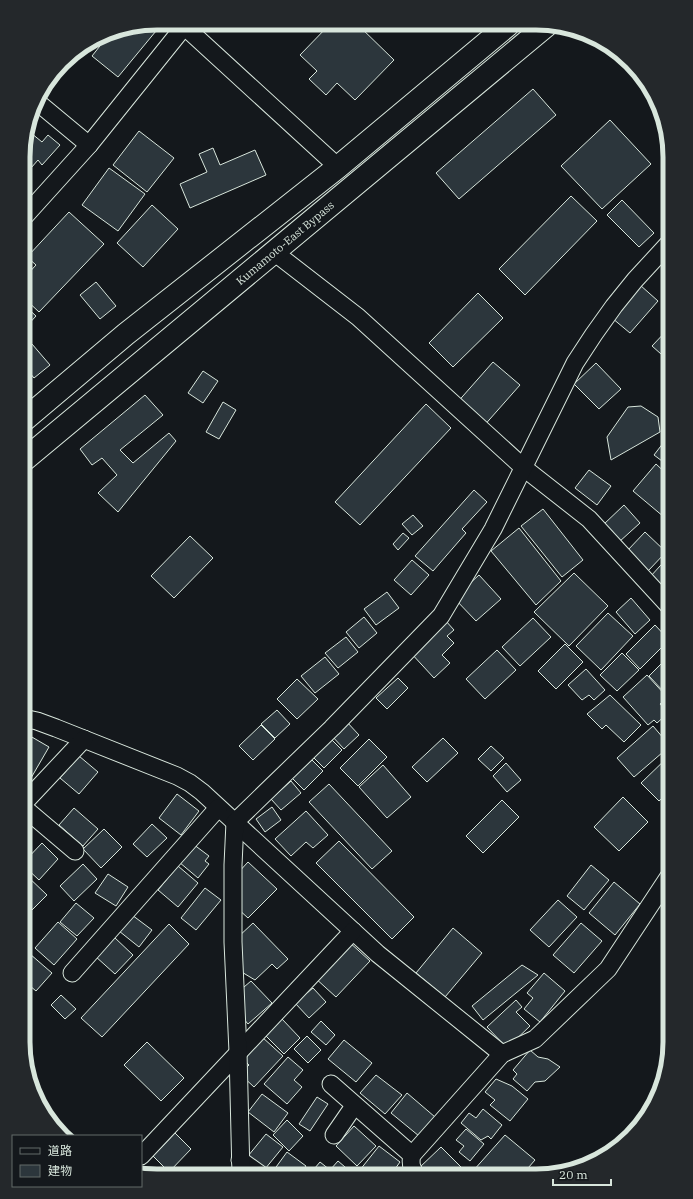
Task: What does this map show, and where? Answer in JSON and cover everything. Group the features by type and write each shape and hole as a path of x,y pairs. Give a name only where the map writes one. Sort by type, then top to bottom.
{"highway":[{"path":"30,415 132,329 338,167 502,30"},
{"name":"Kumamoto-East Bypass","path":"30,455 541,30"}],"street":[{"path":"30,210 89,145 182,30"},
{"path":"191,30 338,167"},
{"path":"41,105 89,145"},
{"path":"241,1168 233,942 233,865 235,822 332,728 441,616 493,529 575,363 614,306 663,250"},
{"path":"274,252 358,317 524,468 589,519 663,599"},
{"path":"30,720 84,739 177,776 190,783 235,822 378,954 502,1054"},
{"path":"30,798 84,739"},
{"path":"72,972 218,808"},
{"path":"30,812 75,851"},
{"path":"412,1169 412,1155 502,1054 534,1039 608,969 663,886"},
{"path":"142,1155 353,931"},
{"path":"331,1084 354,1106 412,1155"},
{"path":"334,1135 354,1106"}],"building":[{"path":"324,30 363,30 394,60 355,100 337,83 326,95 309,79 317,71 300,55"},
{"path":"156,31 118,77 92,56 103,42 116,37 132,32"},
{"path":"533,89 556,115 459,199 436,173"},
{"path":"610,120 651,164 602,209 561,166"},
{"path":"139,131 174,158 147,192 113,165"},
{"path":"32,134 42,142 48,135 60,145 42,165 38,160 30,169"},
{"path":"213,148 220,165 255,150 266,175 190,208 180,184 207,172 199,154"},
{"path":"109,168 145,194 118,231 82,205"},
{"path":"571,196 597,221 525,295 499,269"},
{"path":"622,200 654,233 639,247 607,215"},
{"path":"152,205 178,229 143,267 117,243"},
{"path":"69,212 104,244 39,312 30,304 30,272 36,265 30,260 30,254"},
{"path":"96,282 116,306 100,319 80,295"},
{"path":"640,285 658,301 630,333 612,318"},
{"path":"478,293 503,318 453,367 429,343"},
{"path":"30,310 36,316 30,322"},
{"path":"663,334 663,356 652,346"},
{"path":"32,344 50,365 34,378 30,373 30,346"},
{"path":"493,362 520,385 482,428 455,405"},
{"path":"596,363 621,389 599,409 574,384"},
{"path":"203,371 218,381 203,403 188,393"},
{"path":"145,395 163,415 120,450 133,463 169,433 176,441 118,512 98,493 117,475 102,458 92,465 80,449"},
{"path":"223,402 236,410 219,439 206,432"},
{"path":"426,404 451,428 360,525 335,502"},
{"path":"641,406 658,417 660,432 611,460 607,437 628,407"},
{"path":"663,443 663,462 654,455"},
{"path":"656,464 663,470 663,516 633,491"},
{"path":"589,470 611,486 597,505 575,488"},
{"path":"474,490 487,502 462,529 466,533 433,571 415,556"},
{"path":"624,505 640,523 619,542 603,525"},
{"path":"543,509 583,560 562,577 521,526"},
{"path":"413,515 423,526 412,535 402,524"},
{"path":"519,528 561,581 536,605 491,551"},
{"path":"645,532 663,549 663,555 648,571 627,551"},
{"path":"403,533 409,538 398,550 393,544"},
{"path":"190,536 213,558 174,598 151,576"},
{"path":"412,560 429,575 411,595 394,580"},
{"path":"663,563 663,588 650,577"},
{"path":"574,573 608,606 569,646 534,612"},
{"path":"479,575 501,599 476,621 454,598"},
{"path":"387,592 399,608 376,625 364,609"},
{"path":"631,598 650,620 635,634 616,612"},
{"path":"608,613 633,636 601,670 576,646"},
{"path":"364,617 377,633 359,648 346,632"},
{"path":"533,618 551,637 520,666 502,647"},
{"path":"445,620 454,630 447,636 454,643 442,655 450,663 434,678 410,652"},
{"path":"655,625 663,634 663,646 640,669 626,654"},
{"path":"346,637 358,652 338,668 325,653"},
{"path":"565,644 583,662 556,689 538,671"},
{"path":"497,650 516,670 485,699 466,679"},
{"path":"622,653 639,670 617,691 600,675"},
{"path":"325,657 339,674 315,693 301,676"},
{"path":"663,662 663,691 649,676"},
{"path":"586,669 605,690 594,700 589,695 582,700 568,685"},
{"path":"647,675 663,693 663,701 660,704 663,707 663,718 657,723 654,720 648,725 623,697"},
{"path":"398,678 408,688 387,709 376,698"},
{"path":"297,679 318,699 297,719 277,699"},
{"path":"610,695 641,725 624,742 606,725 602,729 587,714"},
{"path":"277,710 290,724 275,738 261,724"},
{"path":"346,721 359,735 344,749 331,735"},
{"path":"261,725 275,739 253,760 239,746"},
{"path":"653,726 663,738 663,752 634,777 617,758"},
{"path":"30,736 49,747 30,777"},
{"path":"443,738 458,753 427,782 412,767"},
{"path":"331,739 342,750 324,768 313,757"},
{"path":"369,739 387,757 358,786 340,768"},
{"path":"491,746 504,758 491,771 478,759"},
{"path":"79,756 98,772 79,794 60,778"},
{"path":"312,760 323,771 304,790 292,778"},
{"path":"663,762 663,797 659,801 641,783"},
{"path":"506,763 521,780 507,792 493,776"},
{"path":"383,765 411,797 387,818 359,787"},
{"path":"291,781 301,793 281,810 271,799"},
{"path":"329,784 392,851 372,869 309,802"},
{"path":"177,794 199,811 181,835 159,818"},
{"path":"623,797 648,822 619,851 594,827"},
{"path":"502,800 519,817 483,853 466,836"},
{"path":"272,807 281,820 265,832 256,819"},
{"path":"74,808 98,829 83,846 59,825"},
{"path":"306,811 328,835 313,848 306,842 291,856 275,839"},
{"path":"152,824 167,838 147,857 133,844"},
{"path":"104,829 122,847 101,868 83,849"},
{"path":"339,841 414,917 392,939 316,863"},
{"path":"42,843 58,859 39,880 30,872 30,856"},
{"path":"193,844 209,856 205,861 209,864 198,878 179,862"},
{"path":"248,862 277,889 248,918 237,908 236,875"},
{"path":"83,864 97,879 74,901 60,886"},
{"path":"591,865 609,880 584,910 567,896"},
{"path":"178,866 198,883 178,907 158,890"},
{"path":"108,874 128,887 116,906 95,893"},
{"path":"30,879 47,895 30,912"},
{"path":"614,882 640,904 615,935 589,913"},
{"path":"205,888 221,900 196,930 181,918"},
{"path":"558,900 577,917 549,947 530,930"},
{"path":"76,903 94,918 77,936 60,922"},
{"path":"132,915 152,930 139,947 119,931"},
{"path":"58,922 77,939 54,965 35,948"},
{"path":"253,923 288,959 277,969 272,964 255,980 240,971 237,938"},
{"path":"581,923 602,941 574,973 553,955"},
{"path":"169,924 189,944 102,1037 81,1018"},
{"path":"453,928 482,953 445,997 416,973"},
{"path":"114,937 133,955 115,974 95,956"},
{"path":"348,941 370,961 336,997 314,977"},
{"path":"30,954 52,973 36,991 30,986"},
{"path":"522,965 538,975 483,1020 472,1006"},
{"path":"544,973 565,991 540,1022 524,1009 533,998 527,993"},
{"path":"251,981 272,1003 248,1024 238,1012 237,993"},
{"path":"313,988 326,1002 309,1018 295,1003"},
{"path":"61,995 76,1009 65,1019 51,1005"},
{"path":"516,1000 522,1007 516,1012 530,1026 507,1048 487,1027"},
{"path":"282,1019 300,1038 284,1054 265,1035"},
{"path":"321,1021 335,1035 326,1045 311,1032"},
{"path":"307,1036 321,1050 308,1063 294,1049"},
{"path":"262,1037 283,1056 254,1087 240,1074 249,1065 242,1058"},
{"path":"344,1040 372,1063 356,1082 328,1059"},
{"path":"147,1042 184,1078 161,1101 124,1065"},
{"path":"530,1050 538,1057 548,1059 560,1067 545,1081 535,1082 527,1091 513,1079 517,1074 513,1070"},
{"path":"288,1057 303,1070 294,1080 302,1087 287,1104 264,1084"},
{"path":"376,1075 402,1095 385,1114 360,1093"},
{"path":"496,1079 512,1086 528,1099 510,1121 490,1105 495,1100 485,1092"},
{"path":"407,1093 435,1117 419,1136 391,1113"},
{"path":"262,1094 288,1113 274,1132 248,1112"},
{"path":"317,1097 328,1104 310,1131 299,1124"},
{"path":"483,1109 502,1125 491,1139 488,1136 481,1140 461,1123 469,1113 476,1118"},
{"path":"287,1120 303,1136 289,1151 273,1135"},
{"path":"354,1126 376,1146 357,1166 336,1146"},
{"path":"466,1129 484,1144 470,1161 459,1152 464,1146 456,1140"},
{"path":"175,1133 191,1149 172,1169 166,1169 153,1156"},
{"path":"266,1134 283,1147 265,1169 248,1156"},
{"path":"505,1135 535,1160 527,1169 475,1169"},
{"path":"379,1146 400,1162 395,1169 361,1169"},
{"path":"441,1147 461,1167 459,1169 419,1168"},
{"path":"287,1152 306,1166 304,1169 275,1169"},
{"path":"338,1161 347,1169 331,1169"},
{"path":"320,1162 329,1169 314,1169"}]}
